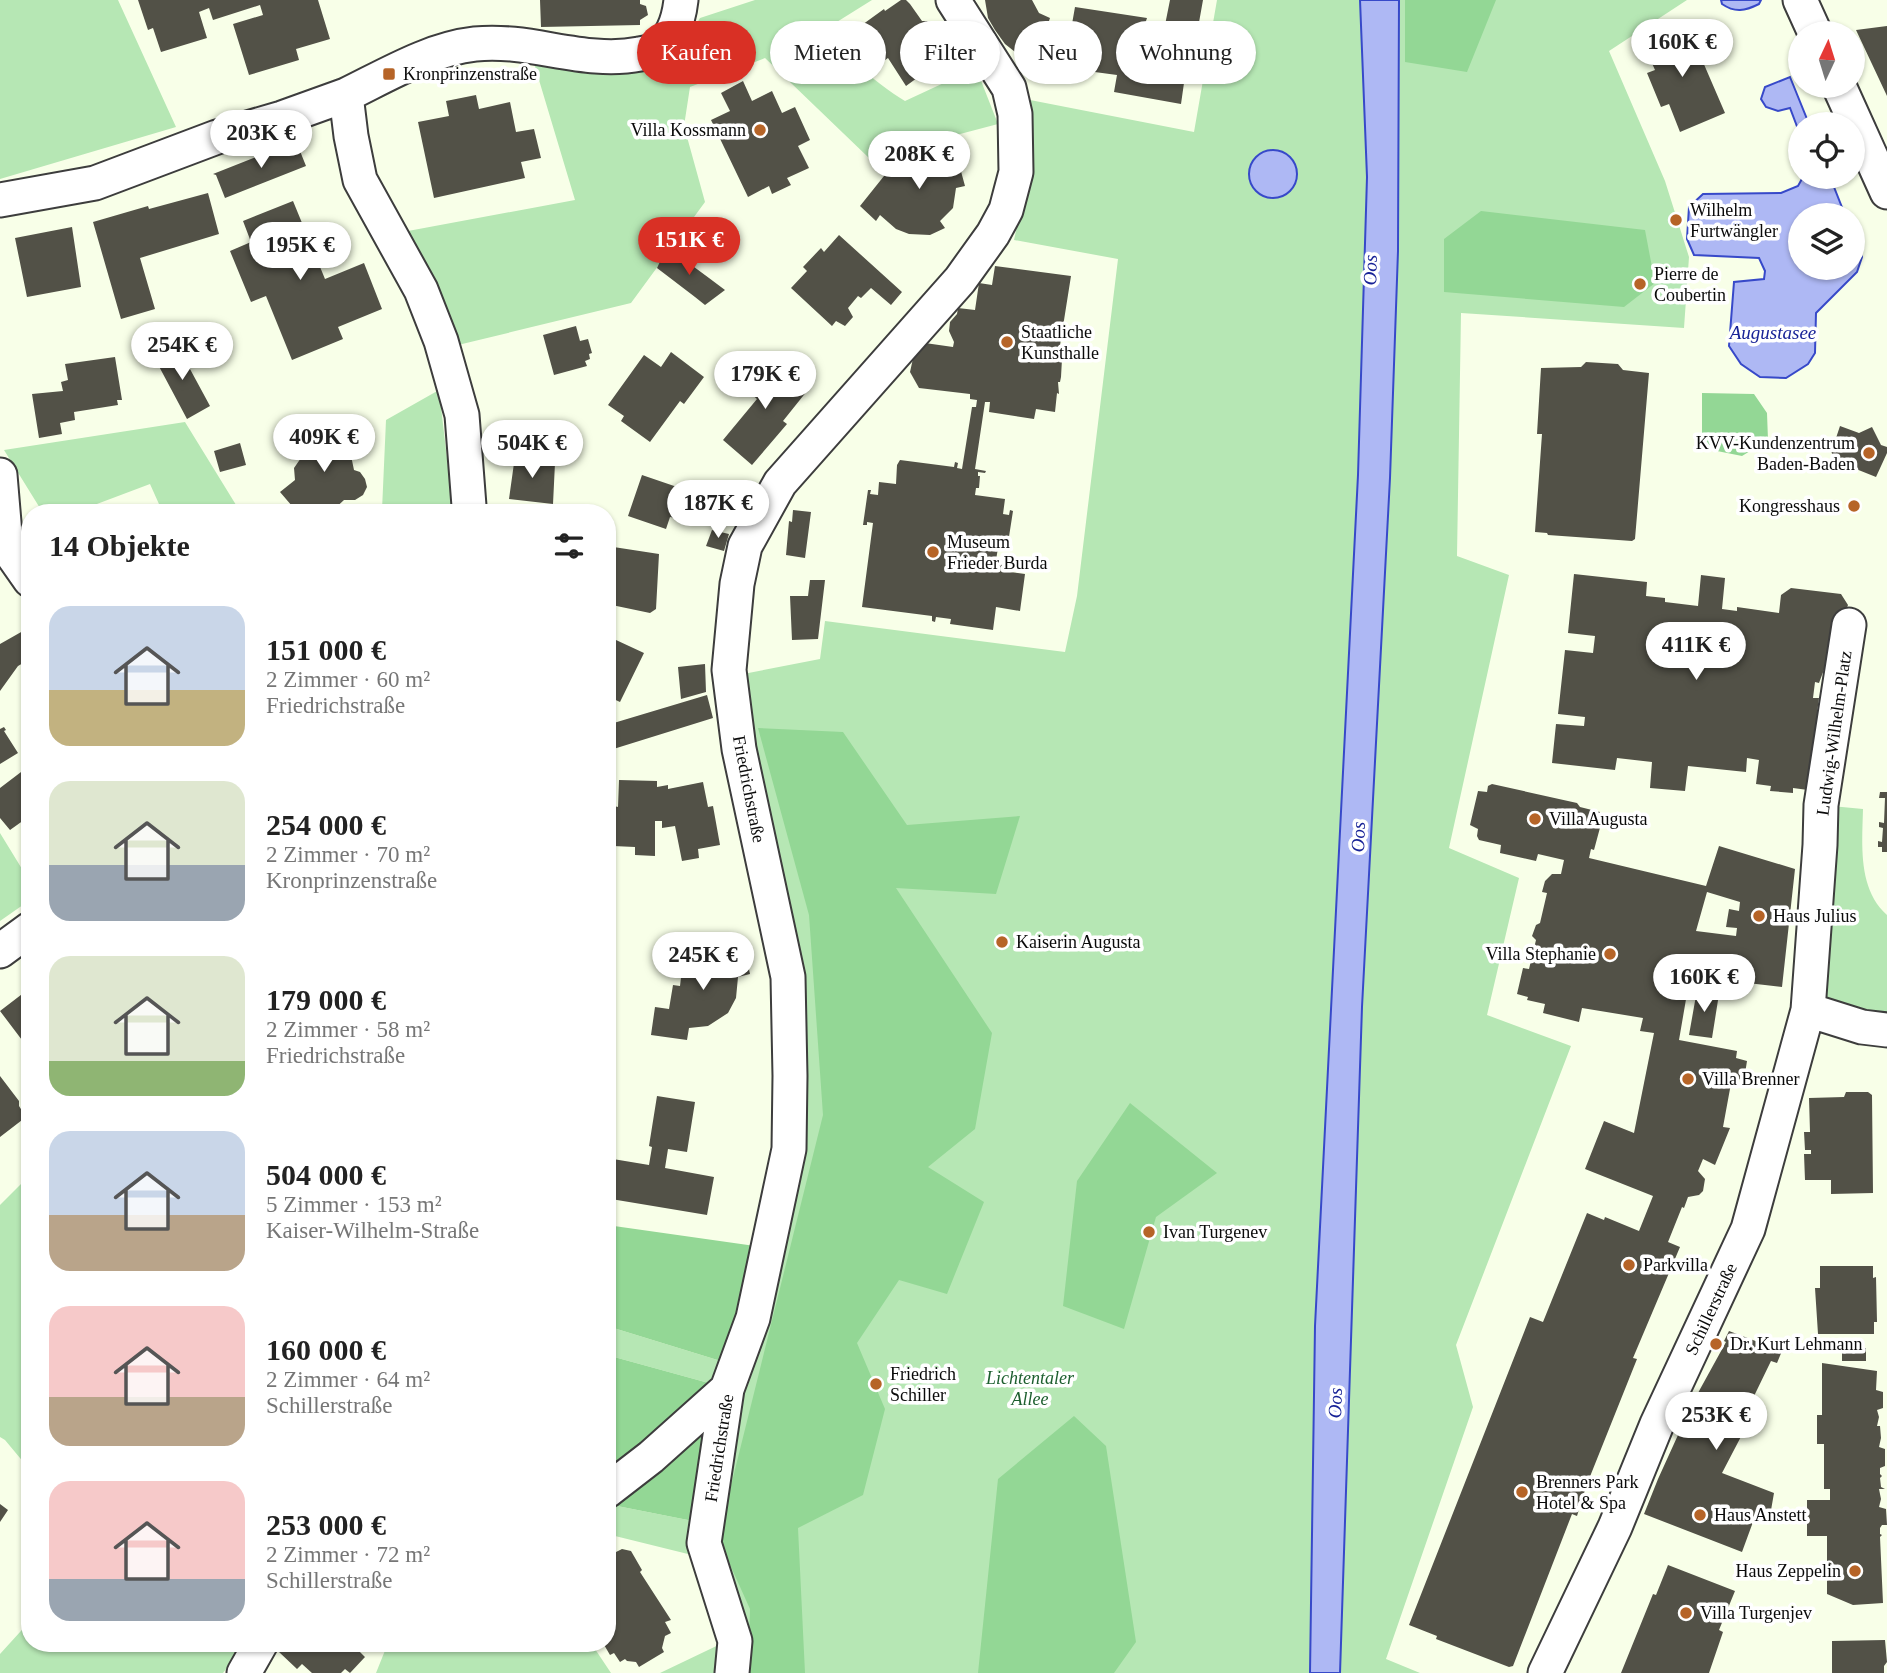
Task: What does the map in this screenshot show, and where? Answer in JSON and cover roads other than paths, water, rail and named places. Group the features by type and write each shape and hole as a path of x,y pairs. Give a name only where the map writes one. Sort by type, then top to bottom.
{"street":[{"path":"0,200 95,183 217,137 346,95 452,48 477,44 516,44 593,57 622,57 655,51 670,35 679,19 681,0"},
{"name":"Friedrichstraße","path":"732,1673 735,1641 704,1543 727,1389 754,1318 789,1149 788,977 739,749 729,670 737,584 745,546 780,483 960,280 993,234 1006,210 1016,172 1015,114 1009,88 953,0"},
{"path":"1800,0 1810,21"},
{"path":"346,95 360,180 421,290 441,341 462,415 469,504"},
{"path":"1844,98 1887,192"},
{"path":"0,475 3,543 21,568"},
{"name":"Ludwig-Wilhelm-Platz","path":"1808,1010 1821,845 1821,805 1849,625"},
{"path":"0,951 21,936"},
{"path":"1808,1010 1862,1027 1887,1030"},
{"name":"Schillerstraße","path":"1545,1673 1615,1527 1657,1424 1748,1229 1808,1010"},
{"path":"616,1484 651,1457 727,1389"},
{"path":"244,1673 256,1652"}],"water":[{"name":"Oos","path":"1360,0 1399,0 1398,251 1390,478 1362,1007 1340,1673 1310,1673 1315,1326 1358,475 1367,177"},
{"path":"1721,0 1761,0 1759,4 1740,10 1727,7"},
{"path":"1788,78 1788,98 1798,98 1804,112 1792,112 1790,108 1778,111 1766,107 1761,99 1765,87"},
{"path":"1273,150 1290,157 1297,174 1290,191 1273,198 1256,191 1249,174 1256,157"},
{"name":"Augustasee","path":"1791,189 1835,189 1840,203 1788,203 1788,280 1849,280 1816,313 1815,353 1808,364 1786,378 1760,377 1741,364 1729,346 1734,282 1764,279 1765,271 1759,258 1694,255 1687,239 1689,207 1703,194 1781,193"}],"place":[{"name":"Kronprinzenstraße","path":"389,74"},
{"name":"Villa Kossmann","path":"760,130"},
{"name":"Wilhelm Furtwängler","path":"1676,220"},
{"name":"Pierre de Coubertin","path":"1640,284"},
{"name":"Staatliche Kunsthalle","path":"1007,342"},
{"name":"KVV-Kundenzentrum Baden-Baden","path":"1869,453"},
{"name":"Kongresshaus","path":"1854,506"},
{"name":"Museum Frieder Burda","path":"933,552"},
{"name":"Villa Augusta","path":"1535,819"},
{"name":"Haus Julius","path":"1759,916"},
{"name":"Kaiserin Augusta","path":"1002,942"},
{"name":"Villa Stephanie","path":"1610,954"},
{"name":"Villa Brenner","path":"1688,1079"},
{"name":"Ivan Turgenev","path":"1149,1232"},
{"name":"Parkvilla","path":"1629,1265"},
{"name":"Dr. Kurt Lehmann","path":"1716,1344"},
{"name":"Friedrich Schiller","path":"876,1384"},
{"name":"Brenners Park Hotel & Spa","path":"1522,1492"},
{"name":"Haus Anstett","path":"1700,1515"},
{"name":"Haus Zeppelin","path":"1855,1571"},
{"name":"Villa Turgenjev","path":"1686,1613"}],"park label":[{"name":"Lichtentaler Allee","path":"1030,1388"}]}
